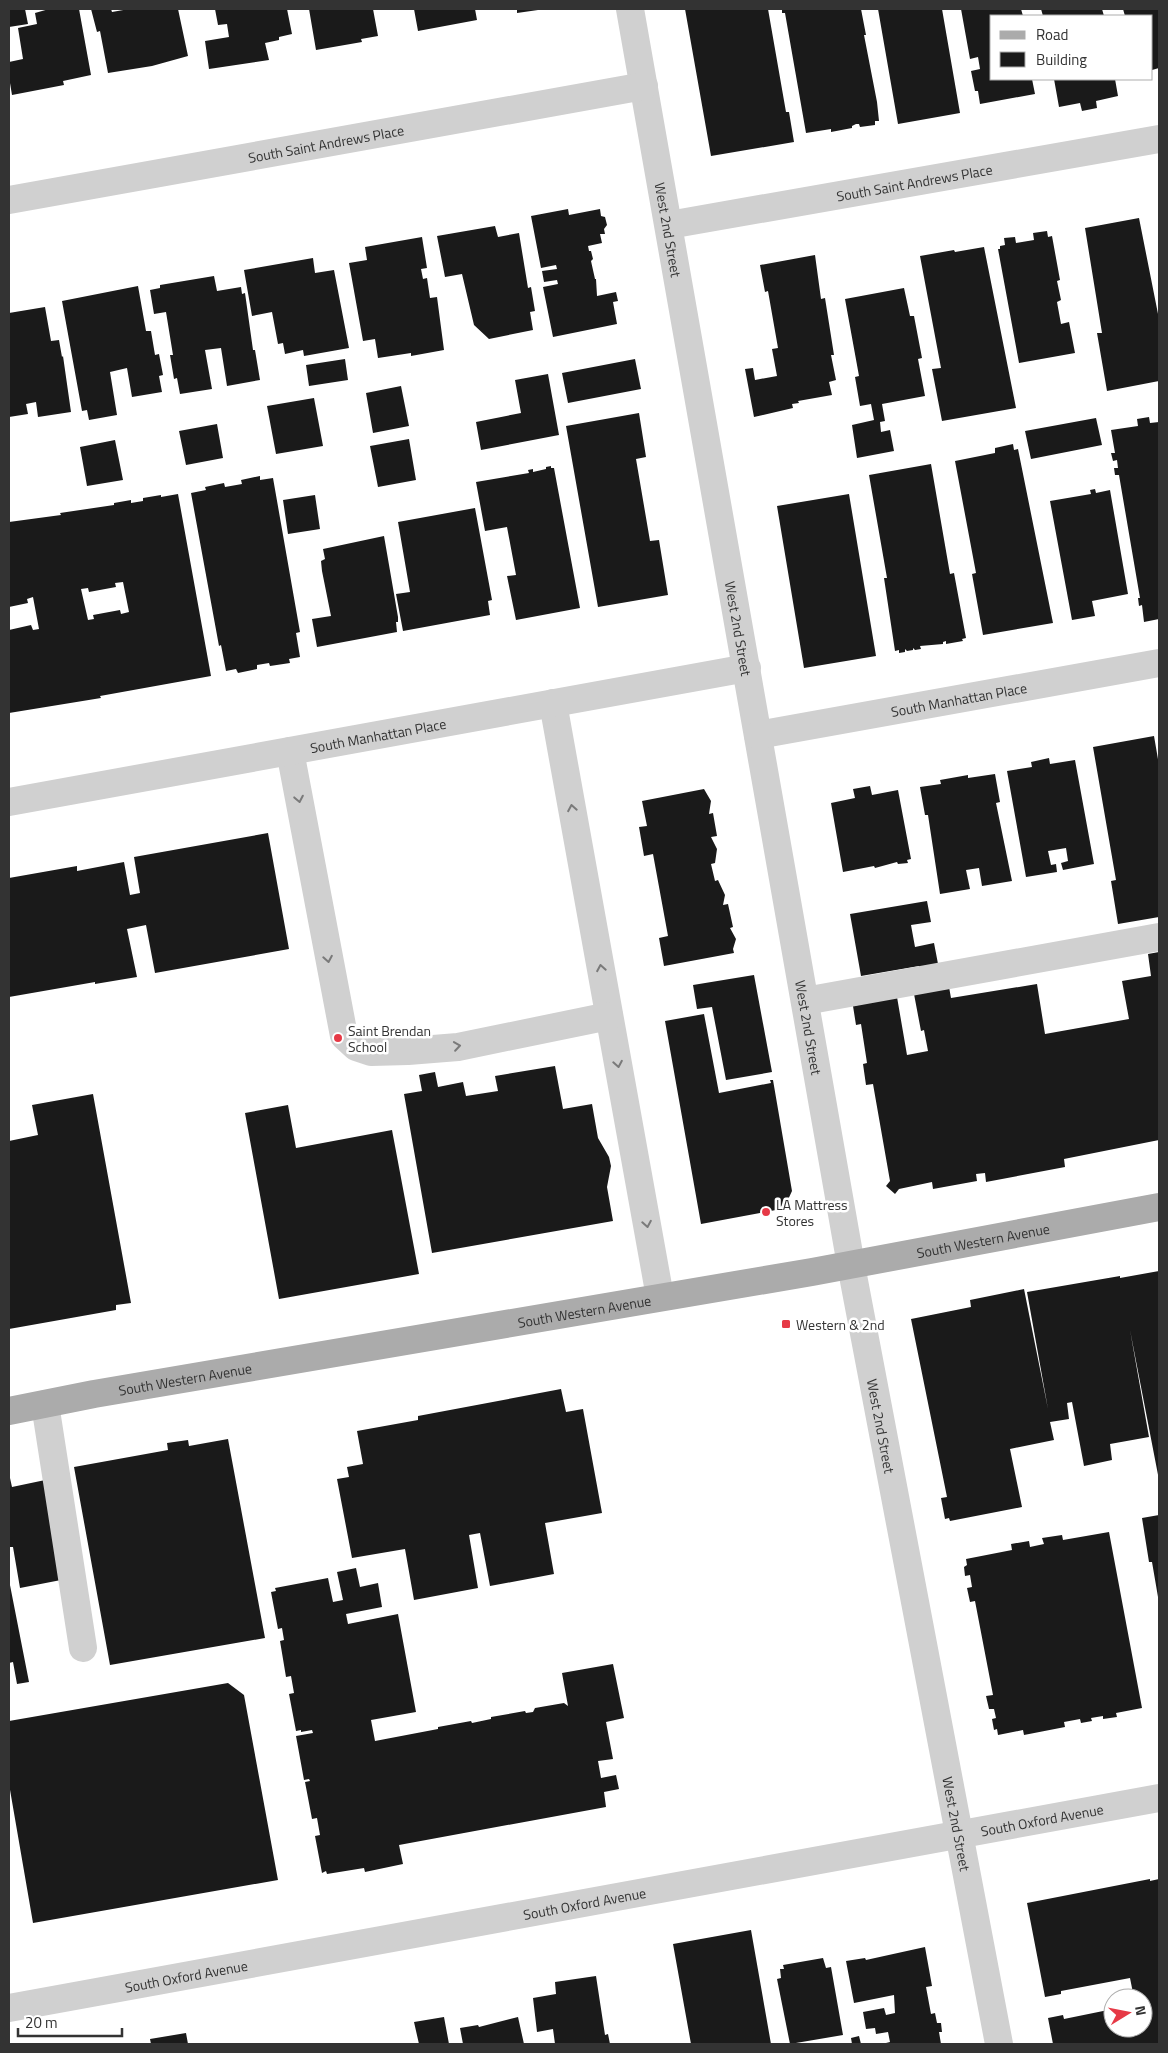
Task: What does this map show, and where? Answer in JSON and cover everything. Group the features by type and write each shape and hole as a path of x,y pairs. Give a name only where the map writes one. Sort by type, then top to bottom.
{"main road":[{"name":"South Western Avenue","path":"9,1411 851,1265 1159,1206"}],"street":[{"name":"West 2nd Street","path":"630,9 851,1265 999,2044"},
{"name":"South Saint Andrews Place","path":"9,200 644,86"},
{"name":"South Saint Andrews Place","path":"669,225 1159,139"},
{"name":"South Manhattan Place","path":"758,735 1159,663"},
{"name":"South Manhattan Place","path":"9,802 747,668"},
{"path":"553,703 660,1297"},
{"path":"290,751 344,1036 356,1047 371,1052 458,1047 610,1016"},
{"path":"805,1001 1159,937"},
{"path":"45,1404 83,1648"},
{"name":"South Oxford Avenue","path":"9,2008 1159,1798"}],"building":[{"path":"9,9 25,9 28,24 9,27"},
{"path":"49,9 79,9 91,75 63,81 64,85 12,95 9,62 23,59 18,28 37,24 35,13"},
{"path":"91,9 111,9 112,12 129,9 178,9 188,56 152,66 108,73 100,31 97,32"},
{"path":"215,9 287,9 292,34 279,37 279,40 265,43 269,60 209,69 205,41 229,37 227,24 218,25"},
{"path":"309,9 373,9 378,36 361,39 362,42 316,50"},
{"path":"414,9 475,9 477,20 418,31"},
{"path":"517,9 538,9 538,10 517,13"},
{"path":"685,9 768,9 786,112 789,112 794,142 711,156"},
{"path":"782,9 861,9 877,102 879,121 875,121 875,125 860,127 859,124 856,124 852,128 831,132 831,129 806,133 785,13 782,13"},
{"path":"878,9 942,9 960,113 898,124"},
{"path":"961,9 1021,9 1023,15 990,15 990,80 1032,80 1035,94 980,104 971,71 980,69 978,57 970,59"},
{"path":"1041,9 1102,9 1104,15 1043,15"},
{"path":"1123,9 1159,9 1159,68 1153,70 1153,15 1125,15"},
{"path":"1054,80 1115,80 1118,96 1096,101 1097,108 1082,111 1080,103 1059,107"},
{"path":"568,209 569,215 600,209 601,216 605,217 607,225 604,229 605,234 600,234 602,243 588,246 593,259 591,261 596,279 597,296 616,292 618,301 613,302 617,324 553,337 543,287 558,284 557,280 544,282 542,271 557,269 556,265 541,268 531,216"},
{"path":"1139,218 1159,319 1159,381 1107,391 1097,333 1102,333 1085,228"},
{"path":"495,226 498,237 519,233 528,288 531,287 535,311 530,312 533,330 489,339 474,325 462,274 445,277 437,236"},
{"path":"1047,231 1048,237 1052,236 1060,280 1057,281 1061,300 1057,302 1061,324 1069,322 1075,353 1019,363 998,249 1000,249 1000,246 1005,245 1004,238 1015,237 1016,243 1034,240 1033,233"},
{"path":"422,237 427,268 421,269 423,279 427,278 430,298 437,297 444,350 411,356 411,353 378,358 375,339 363,341 349,263 367,260 365,247"},
{"path":"984,247 1016,408 942,421 932,369 941,368 920,256"},
{"path":"815,255 821,299 825,298 834,355 831,355 836,380 829,382 832,395 798,401 799,403 792,404 793,408 754,417 745,369 753,368 755,380 777,376 772,349 778,348 768,291 765,292 760,265"},
{"path":"313,258 315,273 334,270 349,348 304,356 303,350 285,354 283,343 278,344 272,312 252,316 244,270"},
{"path":"214,276 217,291 241,287 242,294 245,293 253,350 255,350 260,380 227,386 221,348 205,350 212,389 180,394 177,378 174,379 170,355 173,355 166,312 154,314 150,290 160,288 160,285"},
{"path":"138,286 146,331 151,331 155,355 159,354 163,375 159,376 162,392 132,397 127,368 110,372 117,415 89,420 87,410 82,411 62,301"},
{"path":"904,288 910,316 914,316 922,358 918,359 925,396 882,404 885,421 880,422 881,432 890,430 894,451 857,458 852,425 874,420 871,404 860,406 855,377 859,376 845,299"},
{"path":"45,307 51,341 59,340 63,356 71,412 38,417 36,402 26,404 28,414 9,417 9,313"},
{"path":"345,359 348,380 309,386 306,365"},
{"path":"635,359 641,389 568,403 562,373"},
{"path":"548,374 559,435 481,450 476,422 521,413 515,380"},
{"path":"401,386 409,426 373,433 366,393"},
{"path":"314,398 323,446 276,454 267,406"},
{"path":"639,413 646,457 636,459 650,541 659,540 668,595 598,607 566,426"},
{"path":"1149,417 1150,423 1159,422 1159,619 1144,622 1142,605 1139,606 1138,598 1140,598 1119,475 1115,475 1114,468 1118,468 1117,460 1113,461 1111,453 1115,453 1111,430 1138,426 1137,419"},
{"path":"1096,418 1102,445 1031,459 1025,431"},
{"path":"217,424 223,458 186,465 179,431"},
{"path":"409,439 416,480 378,487 370,446"},
{"path":"115,440 123,480 87,486 80,447"},
{"path":"1013,444 1014,450 1018,449 1053,623 983,635 972,574 976,573 955,461 995,453 995,448"},
{"path":"931,464 950,574 954,573 966,638 962,639 963,641 946,644 946,641 943,644 920,646 921,649 915,650 913,648 913,650 907,651 905,649 905,652 899,653 899,650 895,651 884,578 887,578 869,475"},
{"path":"551,466 551,468 554,468 580,608 516,620 507,576 516,575 507,527 485,531 476,482 529,473 528,470 533,469 533,472"},
{"path":"260,476 260,480 273,478 300,632 296,633 300,657 289,659 290,663 270,666 269,663 257,665 257,669 238,673 236,669 226,671 221,645 219,646 191,493 206,490 205,487 224,483 225,487 242,484 241,480"},
{"path":"1095,489 1096,493 1110,490 1128,594 1092,601 1095,616 1072,620 1050,501 1091,494 1090,490"},
{"path":"178,494 211,676 100,696 101,698 9,713 9,630 31,625 33,630 39,629 33,597 27,599 28,603 9,607 9,522 61,515 60,513 114,505 114,503 131,500 131,503 143,501 143,498 161,495 161,497","holes":["123,582 129,612 121,614 120,610 93,615 94,619 88,620 81,589 88,588 89,592 116,587 115,583"]},
{"path":"849,494 876,656 804,668 777,506"},
{"path":"315,495 320,529 288,534 283,500"},
{"path":"475,508 492,600 488,601 490,615 403,631 396,594 410,592 398,522"},
{"path":"384,536 398,617 398,622 396,622 397,632 317,647 312,619 331,616 322,571 321,561 325,559 323,549"},
{"path":"1154,736 1159,765 1159,917 1118,924 1111,881 1116,880 1093,747"},
{"path":"1049,758 1050,764 1075,760 1094,864 1063,870 1061,863 1068,861 1066,848 1048,851 1051,865 1056,864 1057,872 1026,877 1007,771 1032,767 1031,762"},
{"path":"995,774 1000,802 996,803 1012,881 982,886 979,868 966,870 970,889 940,894 928,815 925,815 920,787 941,784 940,780 968,775 968,778"},
{"path":"870,786 872,795 898,790 911,859 907,860 908,863 898,864 897,862 875,868 874,866 843,872 831,803 855,798 853,789"},
{"path":"704,789 711,801 709,814 713,813 717,836 711,837 717,849 715,863 711,864 715,881 718,880 725,895 723,905 728,904 733,927 730,928 736,939 733,949 734,953 664,966 659,938 668,936 653,854 644,856 639,827 647,826 642,801"},
{"path":"268,833 289,949 155,973 146,925 127,929 137,977 95,984 95,982 9,997 9,878 77,866 77,871 124,862 130,895 140,893 134,857"},
{"path":"927,901 931,922 911,925 915,947 934,943 939,969 920,972 919,966 861,976 850,914"},
{"path":"1159,952 1159,1140 1064,1159 1065,1167 986,1182 985,1173 976,1174 977,1181 933,1189 932,1182 899,1189 895,1194 886,1186 890,1181 873,1084 866,1085 863,1064 867,1063 861,1024 856,1025 853,1006 897,997 907,1055 928,1051 924,1030 921,1031 914,994 949,987 951,998 1037,984 1045,1034 1129,1019 1122,981 1151,976 1148,954"},
{"path":"754,975 772,1072 726,1080 712,1007 697,1009 693,985"},
{"path":"704,1014 719,1093 771,1083 770,1080 773,1080 792,1191 786,1204 776,1210 701,1224 665,1021"},
{"path":"555,1066 563,1109 592,1104 598,1138 609,1157 611,1166 607,1187 613,1221 432,1253 404,1094 422,1091 419,1075 435,1072 438,1087 463,1082 466,1096 498,1091 495,1076"},
{"path":"93,1094 131,1303 116,1305 116,1310 9,1329 9,1141 38,1135 32,1105"},
{"path":"288,1105 296,1148 392,1130 419,1274 279,1299 245,1113"},
{"path":"1159,1271 1159,1480 1130,1330 1149,1437 1110,1444 1112,1460 1084,1466 1072,1402 1067,1403 1069,1419 1050,1422 1054,1440 1010,1449 1022,1507 950,1521 949,1518 945,1519 941,1498 947,1497 911,1319 971,1307 970,1300 1024,1289 1048,1409 1027,1292"},
{"path":"561,1389 566,1412 583,1409 602,1513 545,1523 554,1574 490,1586 480,1533 469,1535 478,1588 414,1600 405,1549 352,1558 337,1479 349,1477 347,1467 363,1464 357,1431 418,1420 418,1416"},
{"path":"228,1439 265,1638 110,1665 74,1467 168,1450 167,1443 188,1440 189,1446"},
{"path":"9,1478 12,1487 50,1479 61,1580 20,1588 13,1547 9,1547"},
{"path":"1159,1515 1158,1597 1152,1562 1149,1562 1142,1518"},
{"path":"1109,1532 1142,1708 1116,1713 1117,1717 1103,1719 1103,1716 1091,1718 1092,1721 1081,1723 1080,1719 1064,1722 1065,1727 1024,1735 1023,1730 998,1735 997,1729 994,1730 992,1719 996,1718 994,1709 989,1709 986,1696 993,1695 975,1601 970,1602 967,1588 972,1587 970,1575 965,1576 964,1567 967,1565 966,1559 1012,1550 1011,1544 1029,1541 1030,1547 1044,1544 1042,1538 1062,1535 1063,1540"},
{"path":"356,1568 360,1587 378,1583 382,1607 346,1614 348,1624 398,1614 416,1712 371,1720 375,1741 438,1729 438,1727 471,1721 472,1723 491,1719 491,1717 525,1711 526,1713 533,1712 535,1708 564,1703 568,1706 562,1673 613,1664 624,1718 606,1722 613,1759 598,1761 601,1778 616,1775 619,1789 604,1792 606,1807 399,1845 403,1864 365,1872 364,1868 327,1874 326,1871 322,1873 315,1836 320,1835 317,1818 312,1819 305,1782 310,1781 309,1779 304,1780 296,1736 313,1733 312,1730 296,1731 289,1694 294,1693 291,1676 286,1677 280,1641 284,1640 282,1628 278,1629 271,1592 276,1591 275,1588 328,1578 333,1602 343,1600 337,1572"},
{"path":"9,1580 29,1682 17,1684 13,1662 9,1663"},
{"path":"228,1683 244,1695 278,1880 33,1923 9,1784 9,1721"},
{"path":"1150,1879 1150,1881 1159,1879 1159,2044 1053,2044 1048,2018 1063,2015 1064,2019 1103,2011 1103,2038 1153,2038 1153,1988 1132,1988 1130,1978 1061,1991 1061,1994 1045,1997 1027,1903"},
{"path":"751,1930 771,2044 691,2044 673,1944"},
{"path":"925,1947 932,1986 926,1987 931,2014 935,2013 937,2023 941,2023 942,2032 939,2032 941,2044 882,2044 890,2042 888,2032 876,2034 875,2028 866,2029 863,2012 884,2008 886,2015 895,2013 894,1995 854,2003 846,1961 865,1958 866,1960"},
{"path":"823,1958 826,1968 831,1967 843,2035 790,2044 777,1979 781,1978 780,1969 784,1969 783,1965"},
{"path":"596,1976 605,2035 608,2034 610,2044 555,2044 553,2029 537,2032 533,1998 556,1994 555,1982"},
{"path":"444,2017 449,2044 419,2044 414,2022"},
{"path":"518,2017 524,2044 463,2044 460,2028 478,2025 479,2027"},
{"path":"186,2033 188,2044 151,2044 150,2039"},
{"path":"859,2036 861,2044 852,2044 851,2038"}],"place":[{"name":"Saint Brendan School","path":"338,1038"},
{"name":"LA Mattress Stores","path":"766,1212"},
{"name":"Western & 2nd","path":"786,1324"}]}
